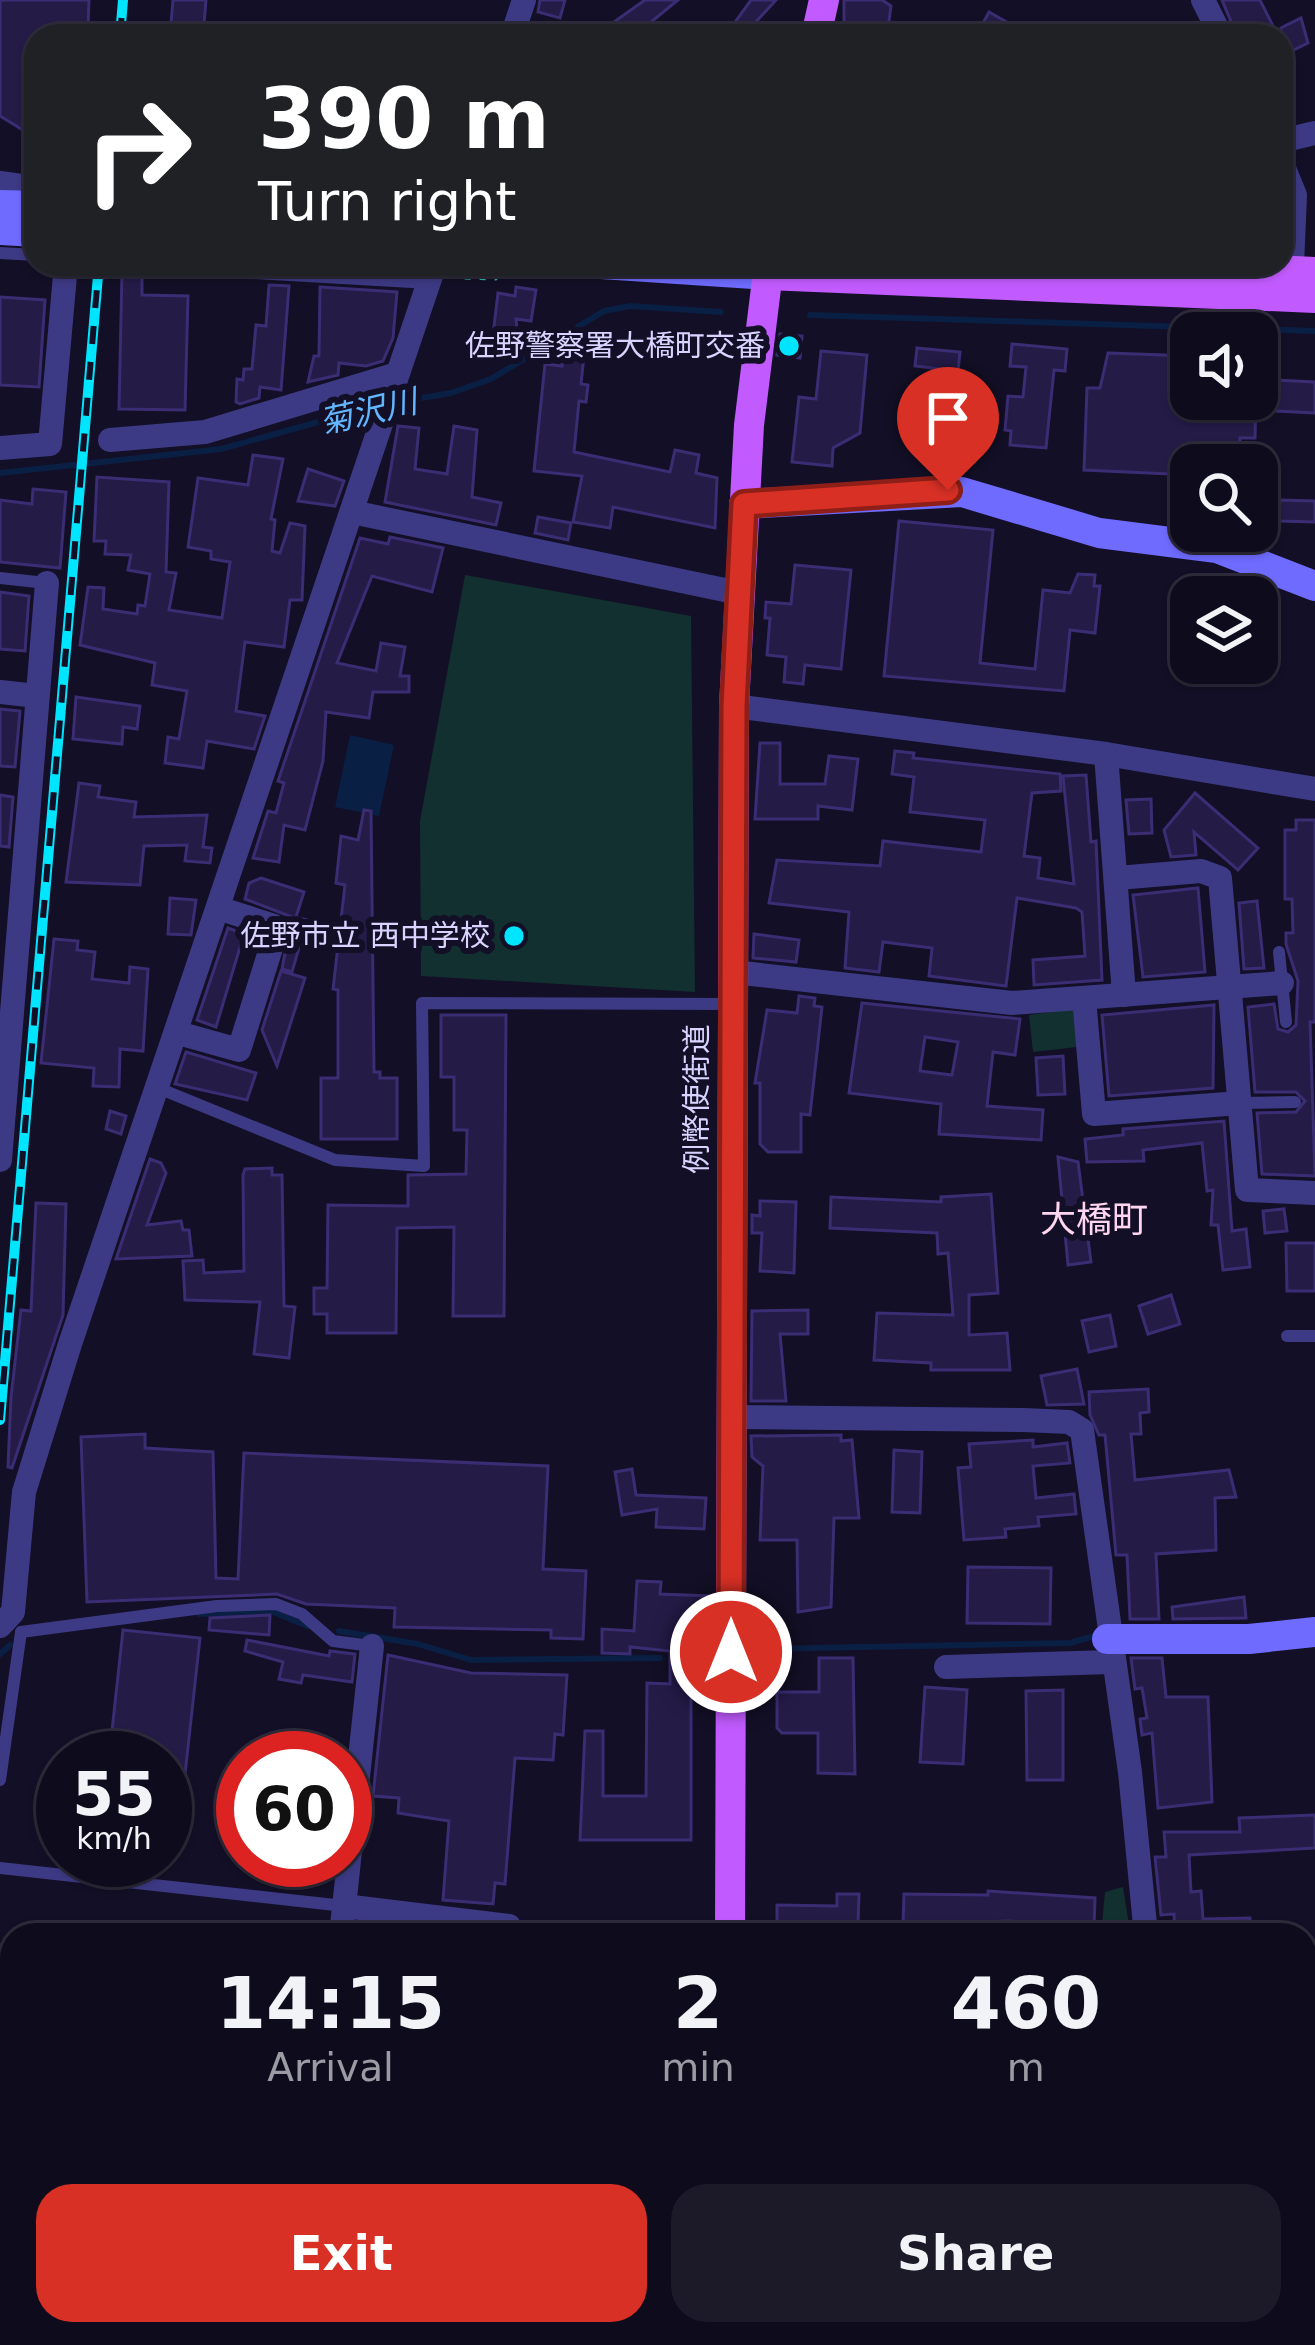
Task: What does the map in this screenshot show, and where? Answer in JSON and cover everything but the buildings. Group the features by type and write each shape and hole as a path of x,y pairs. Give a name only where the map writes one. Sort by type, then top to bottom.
{"main road":[{"name":"例幣使街道","path":"730,1923 734,706 744,504 767,276"},
{"path":"1002,276 1303,285"},
{"path":"1242,276 1303,285"}],"street":[{"path":"1293,190 1303,285"},
{"path":"0,448 50,444 65,276"},
{"path":"10,1626 24,1492 431,276"},
{"path":"110,440 205,432 395,379"},
{"path":"744,504 962,492 1100,533 1217,548 1315,586"},
{"path":"352,512 739,593"},
{"path":"0,1160 47,583"},
{"path":"0,692 37,696"},
{"path":"734,706 1106,754 1315,789"},
{"path":"1106,754 1124,995"},
{"path":"1117,878 1201,871 1220,878 1246,1190 1315,1193"},
{"path":"178,1033 235,1052 277,932 274,926 218,908"},
{"path":"734,972 1012,1003 1282,983"},
{"path":"1084,998 1094,1114 1240,1103"},
{"path":"731,1417 1076,1425 1082,1430 1094,1495 1109,1651 1130,1772 1145,1923"},
{"path":"946,1667 1315,1632"},
{"path":"342,1923 372,1646"},
{"path":"344,1906 484,1923"}],"lane":[{"path":"0,578 47,583"},
{"path":"1279,952 1286,1022"},
{"path":"158,1088 335,1160 424,1166 422,1003 733,1004"},
{"path":"1240,1103 1295,1102"},
{"path":"1287,1336 1315,1336"},
{"path":"0,1780 10,1626 276,1604 302,1614 333,1641 372,1646"},
{"path":"0,1868 344,1906"}],"path":[{"path":"465,276 496,276"}],"green space":[{"path":"465,575 691,616 695,992 421,976 420,821"},
{"path":"1073,1009 1077,1047 1033,1052 1029,1015"},
{"path":"1123,1887 1129,1923 1102,1923 1105,1892"}],"water":[{"path":"350,735 394,745 379,816 335,807"}],"waterway":[{"name":"菊沢川","path":"398,402 451,393 491,379 604,311 630,306 721,312"},
{"name":"菊沢川","path":"810,315 1315,331"},
{"name":"菊沢川","path":"0,473 221,449 379,405"},
{"path":"199,1614 271,1611 307,1626"},
{"path":"339,1631 418,1644 471,1660 660,1658"},
{"path":"756,1649 1070,1643 1094,1636"},
{"path":"0,1654 10,1645"}],"railway":[{"path":"121,24 123,0"},
{"path":"0,1420 98,276"}],"place":[{"name":"佐野警察署大橋町交番","path":"789,346"},
{"name":"佐野市立 西中学校","path":"514,936"}],"district":[{"name":"大橋町","path":"1094,1219"}],"route":[{"path":"731,1652 734,706 744,504 948,490"}]}
